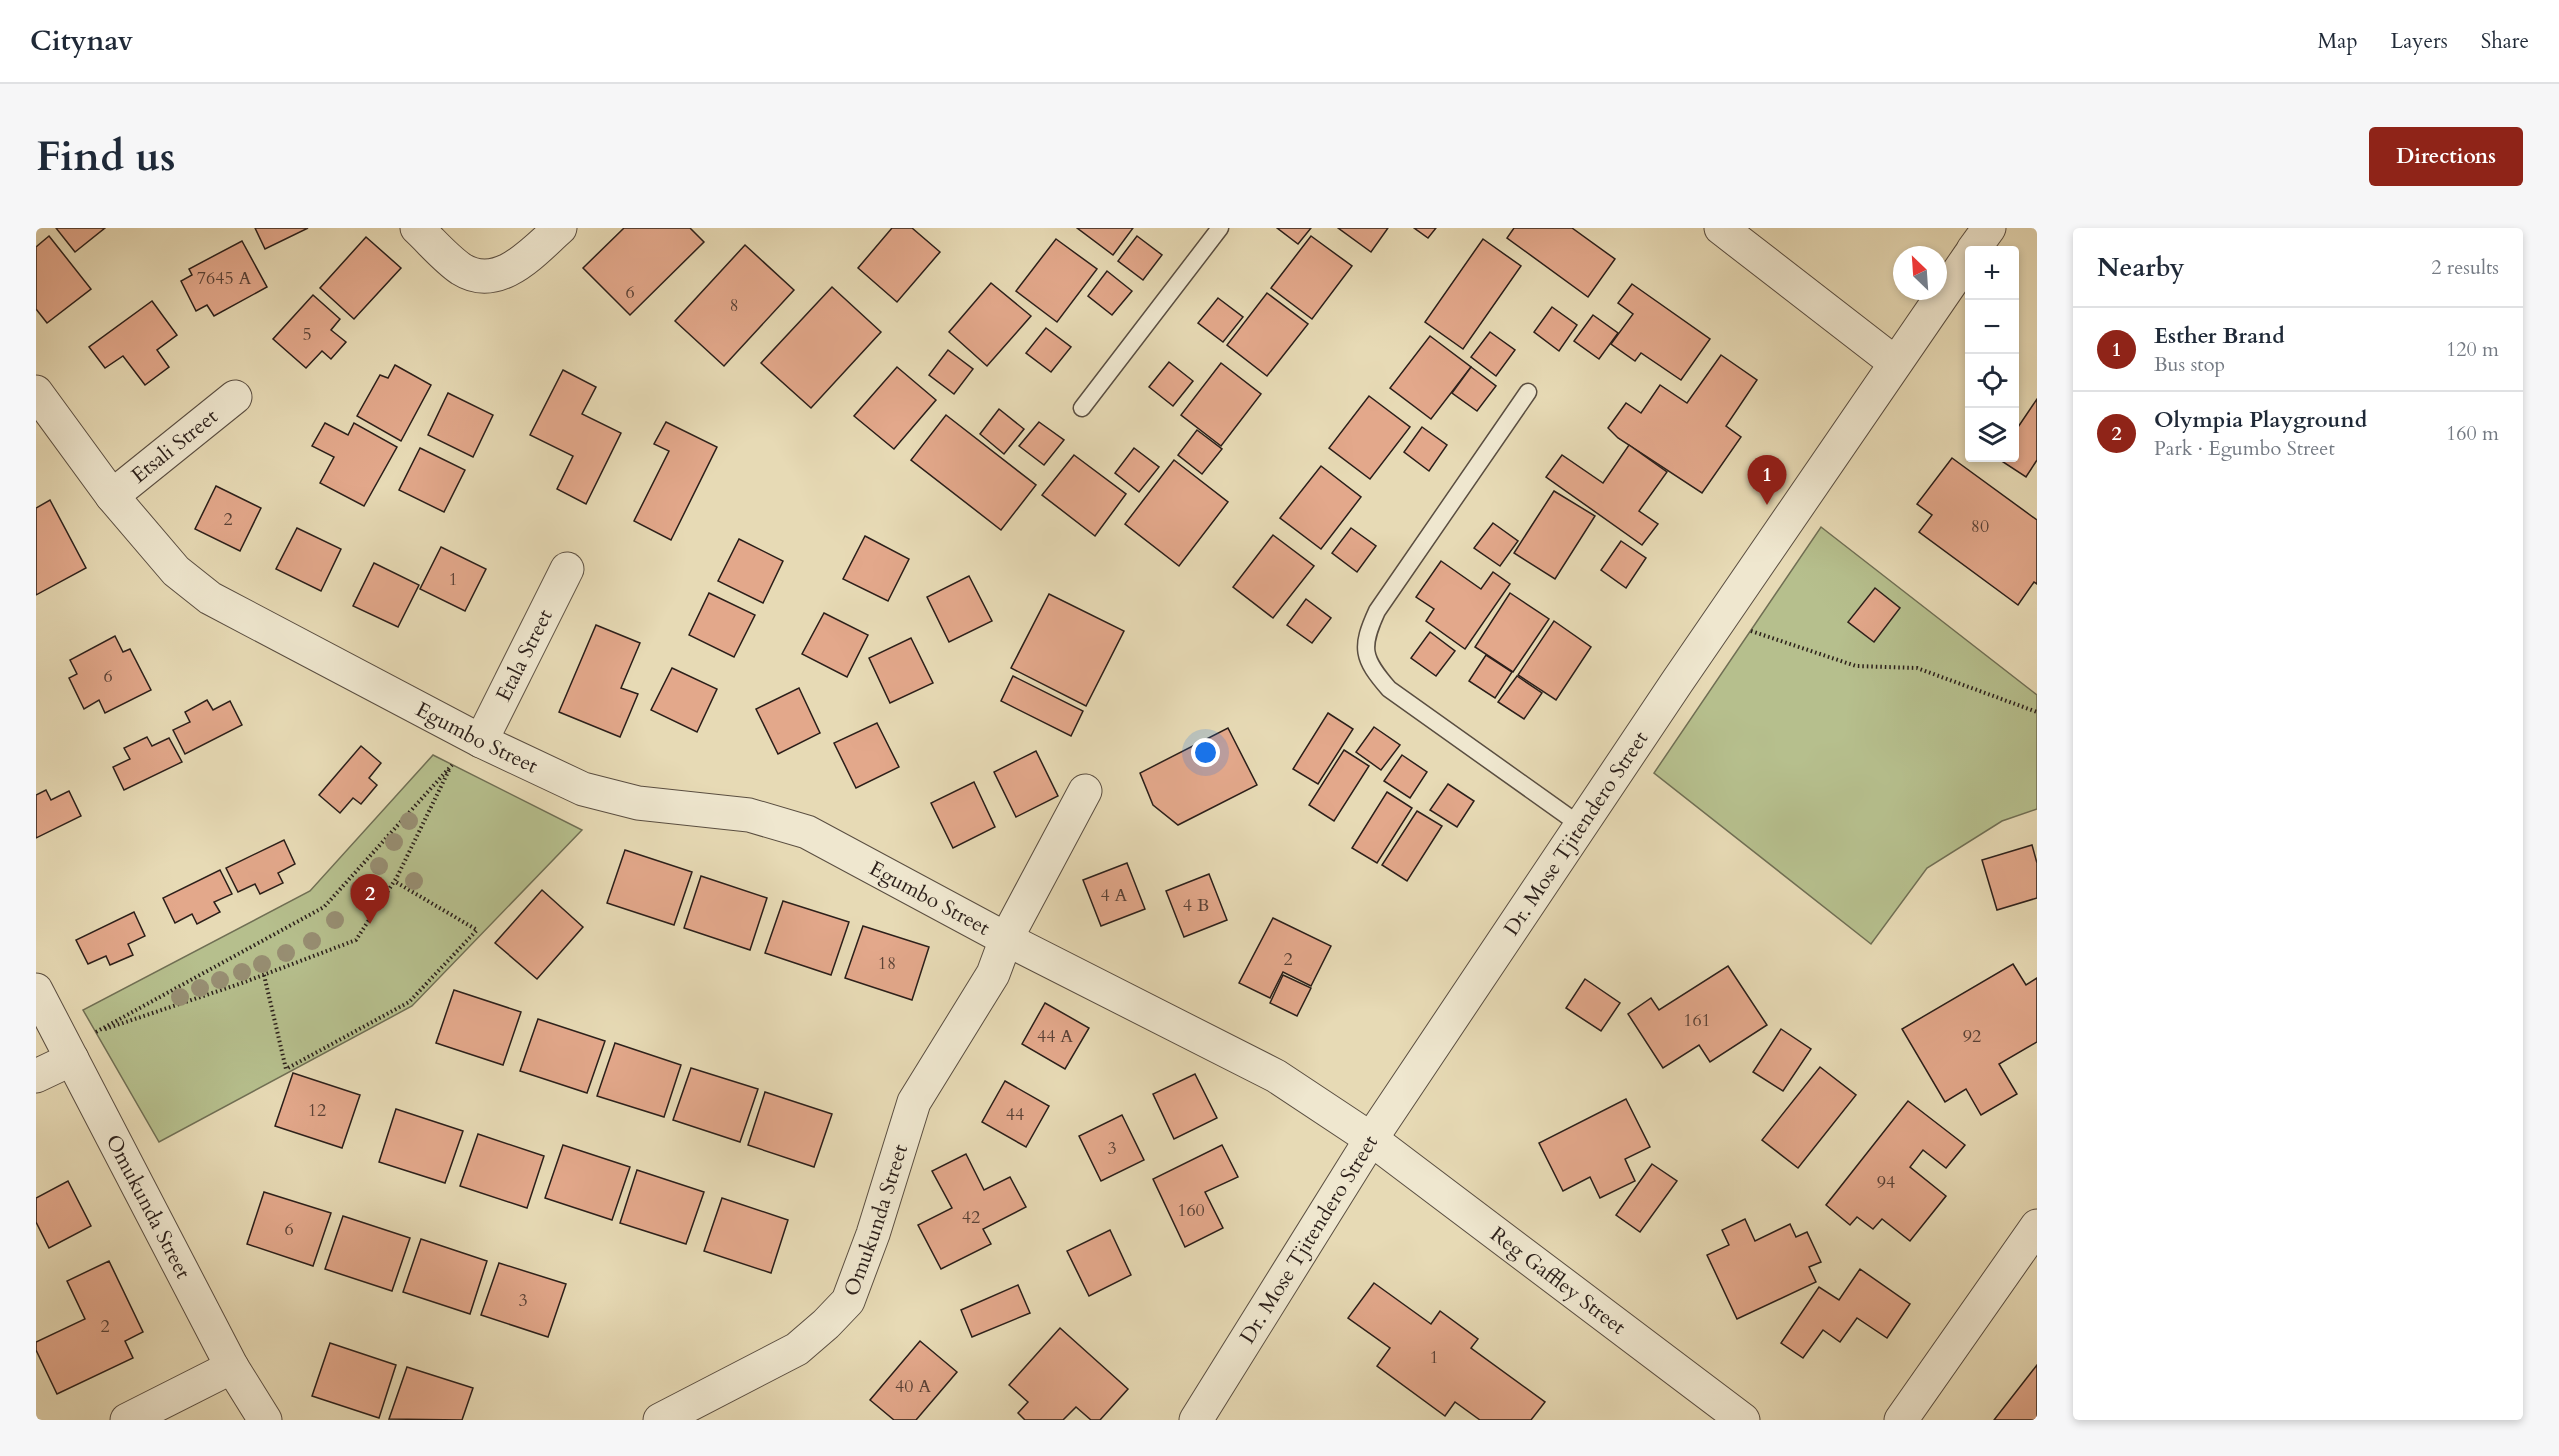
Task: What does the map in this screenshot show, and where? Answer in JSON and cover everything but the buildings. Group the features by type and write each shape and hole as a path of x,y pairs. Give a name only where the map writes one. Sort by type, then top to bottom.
{"street":[{"path":"417,228 462,269 497,276 517,265 560,228"},
{"path":"1721,228 1894,362"},
{"path":"1976,246 1989,228"},
{"name":"Dr. Mose Tjitendero Street","path":"1196,1420 1371,1138 1580,825 1894,362 1965,262"},
{"name":"Egumbo Street","path":"36,392 112,496 176,571 210,598 481,741 583,789 638,803 749,815 807,832 1006,939 1276,1076 1371,1138"},
{"name":"Etsali Street","path":"112,496 236,397"},
{"name":"Etala Street","path":"481,741 567,569"},
{"name":"Egumbo Street","path":"1006,939 1085,791"},
{"name":"Omukunda Street","path":"660,1420 797,1349 848,1301 873,1234 914,1102 993,974 1006,939"},
{"name":"Omukunda Street","path":"36,990 232,1367 265,1420"},
{"path":"36,1076 72,1059"},
{"name":"Reg Gaffley Street","path":"1371,1138 1743,1420"},
{"path":"1900,1420 2037,1226"},
{"path":"127,1420 232,1367"}],"lane":[{"path":"1082,408 1220,228"},
{"path":"1528,392 1377,611 1365,642 1373,671 1389,689 1580,825"}],"path":[{"path":"1720,620 1800,649 1856,666 1917,668 2037,712"},
{"path":"451,765 394,881 356,940 264,975 95,1032 324,907 451,765"},
{"path":"264,975 286,1069 410,1002 477,930 394,881"}],"green space":[{"path":"1821,527 2037,695 2037,809 2002,821 1927,868 1871,944 1654,773"},
{"path":"433,755 582,830 412,1006 159,1142 83,1010 310,891"}],"place":[{"name":"Esther Brand","path":"1767,505"},
{"name":"Olympia Playground","path":"370,924"}]}
